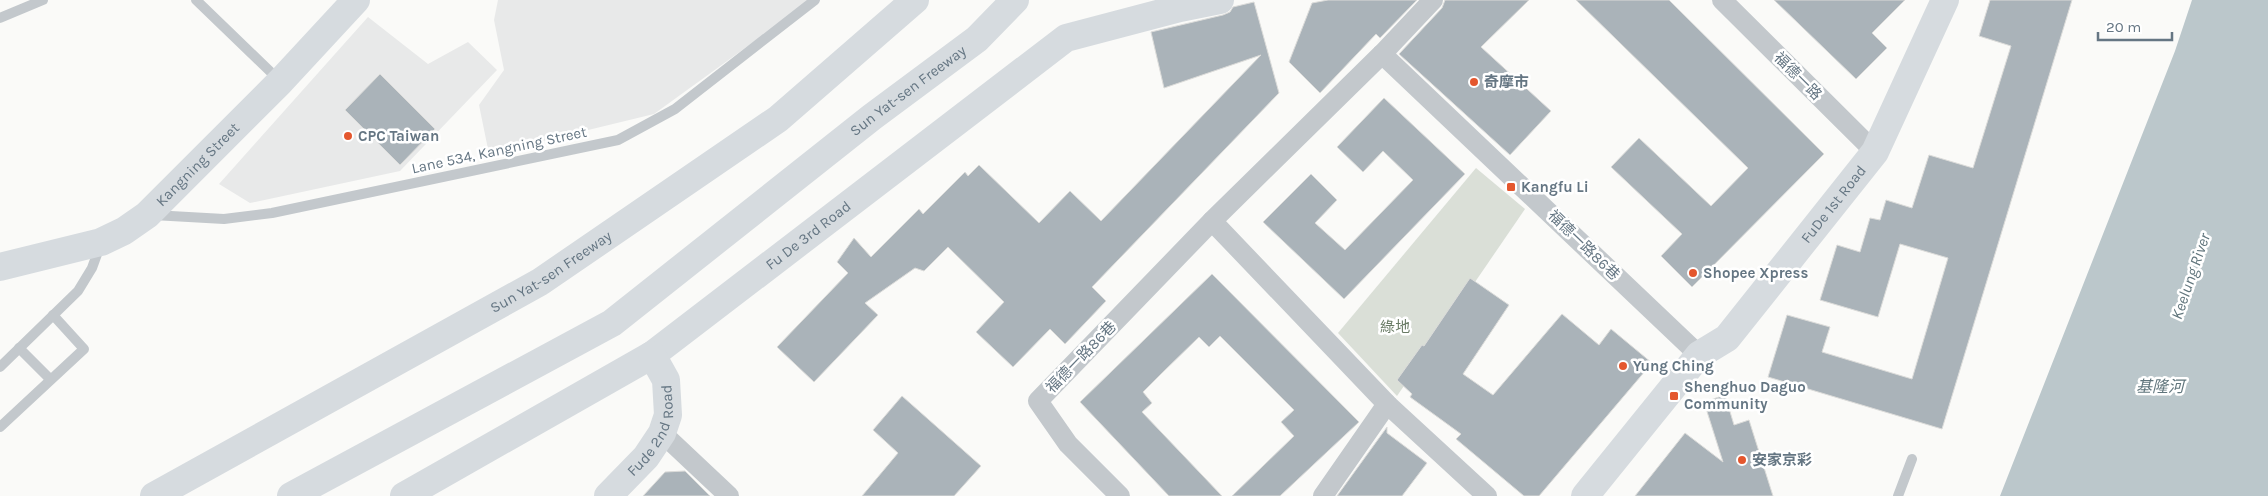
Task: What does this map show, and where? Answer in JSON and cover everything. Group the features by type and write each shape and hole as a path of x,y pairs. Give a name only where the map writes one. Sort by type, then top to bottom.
{"main road":[{"name":"Kangning Street","path":"0,267 101,242 124,231 147,215 280,82 356,0"},
{"name":"Sun Yat-sen Freeway","path":"154,496 540,282 778,119 915,0"},
{"name":"Sun Yat-sen Freeway","path":"291,496 612,323 864,123 977,39 1015,0"},
{"path":"977,39 1033,0"},
{"name":"Fu De 3rd Road","path":"404,496 652,355 1066,38 1180,8 1220,0"},
{"name":"FuDe 1st Road","path":"1585,496 1699,354 1727,338 1875,152 1945,0"},
{"name":"Fude 2nd Road","path":"608,496 646,457 662,433 668,415 666,380 652,355"}],"street":[{"name":"福德一路86巷","path":"1120,496 1068,444 1038,401 1212,221 1382,54 1433,0"},
{"name":"福德一路","path":"1722,0 1875,152"},
{"name":"福德一路86巷","path":"1382,54 1699,354"},
{"path":"1212,221 1387,404 1487,496"},
{"path":"1323,496 1387,404"},
{"path":"662,433 729,496"}],"lane":[{"path":"0,18 44,0"},
{"path":"196,0 280,82"},
{"name":"Lane 534, Kangning Street","path":"147,215 224,219 272,213 618,140 675,109 815,0"},
{"path":"0,367 78,291 92,268 101,242"},
{"path":"0,427 84,349 53,315"},
{"path":"19,348 50,379"},
{"path":"1898,496 1912,459"}],"shaded area":[{"path":"498,0 811,0 654,114 489,154 479,105 504,70 494,20"},
{"name":"CPC Taiwan","path":"368,17 428,64 468,42 497,70 400,171 250,203 219,184"}],"green space":[{"name":"綠地","path":"1476,168 1525,209 1397,396 1338,333"}],"water":[{"name":"基隆河","path":"2192,0 2268,0 2268,496 2000,496 2175,51"}],"building":[{"path":"1328,0 1417,0 1380,38 1376,34 1320,93 1289,62 1312,3"},
{"name":"奇摩市","path":"1445,0 1529,0 1481,47 1551,111 1510,155 1399,54 1442,8"},
{"path":"1576,0 1669,0 1824,154 1692,287 1661,256 1682,234 1611,167 1639,138 1711,206 1748,168"},
{"path":"1774,0 1905,0 1872,33 1887,48 1856,79"},
{"path":"1990,0 2072,0 1942,429 1768,377 1787,315 1830,327 1822,352 1912,379 1948,258 1900,244 1878,317 1820,300 1837,245 1860,252 1870,218 1880,220 1886,200 1912,208 1929,155 1973,168 2011,46 1979,36"},
{"path":"1254,2 1279,93 1092,287 1106,301 1065,344 1050,329 1013,367 976,332 1004,302 948,247 924,271 915,268 865,303 878,315 814,382 777,347 848,273 837,262 854,238 871,257 919,209 923,214 965,172 968,176 979,165 1039,223 1070,191 1101,221 1261,55 1164,88 1151,32 1223,15 1230,12 1233,7"},
{"path":"380,74 435,129 400,165 345,110"},
{"path":"1384,98 1465,174 1344,299 1263,222 1311,174 1337,200 1315,223 1345,250 1413,180 1383,151 1363,172 1337,147"},
{"path":"1212,274 1359,422 1280,496 1232,496 1294,436 1281,422 1294,410 1220,336 1209,347 1199,337 1162,373 1143,392 1152,403 1142,412 1222,496 1169,496 1080,402"},
{"path":"1470,278 1509,305 1463,374 1493,395 1562,314 1599,345 1611,329 1652,363 1539,496 1524,496 1456,439 1461,434 1410,397 1412,394 1397,380 1422,345 1424,346"},
{"path":"1725,395 1734,425 1749,420 1773,496 1635,496 1685,433 1723,462 1704,402"},
{"path":"902,396 981,466 954,496 862,496 898,453 873,430"},
{"path":"1387,427 1387,433 1427,463 1402,496 1337,496"},
{"path":"685,471 710,496 643,496 665,472"}],"place":[{"name":"奇摩市","path":"1474,82"},
{"name":"CPC Taiwan","path":"348,136"},
{"name":"Kangfu Li","path":"1511,187"},
{"name":"Shopee Xpress","path":"1693,273"},
{"name":"Yung Ching","path":"1623,366"},
{"name":"Shenghuo Daguo Community","path":"1674,396"},
{"name":"安家京彩","path":"1742,460"}],"water label":[{"name":"Keelung River","path":"2190,276"}]}
